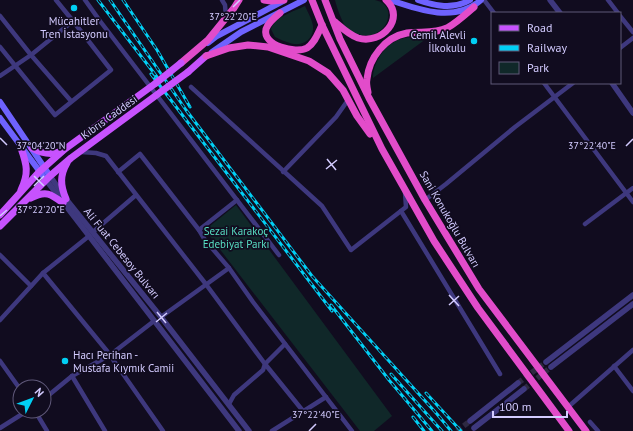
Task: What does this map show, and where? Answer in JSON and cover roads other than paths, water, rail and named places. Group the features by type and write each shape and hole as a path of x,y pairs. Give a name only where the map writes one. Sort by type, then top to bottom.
{"highway":[{"path":"181,63 208,40 239,0"},
{"path":"264,0 271,2 284,0"},
{"name":"Sani Konukoğlu Bulvarı","path":"312,0 322,25 382,149 434,241 478,308 569,431"},
{"name":"Sani Konukoğlu Bulvarı","path":"325,0 340,39 369,98 425,200 478,289 586,431"},
{"path":"333,20 353,36 366,39 376,38 385,33 392,23 391,8 386,0"},
{"path":"369,98 367,80 376,54 383,45 406,33 437,31 447,28 472,3"},
{"path":"280,13 270,23 266,31 268,40 277,46 298,50 307,48 314,42 322,25"},
{"path":"206,56 229,48 248,45 268,47 309,61 328,73 343,90 357,116 382,149"}],"main road":[{"path":"0,215 42,170 65,149 217,36 284,0"},
{"path":"206,56 241,32 304,0"},
{"path":"390,0 428,12 447,12 482,0"},
{"path":"418,0 433,6 444,7 472,3"},
{"name":"Kıbrıs Caddesi","path":"0,226 48,178 71,158 188,72 206,56"},
{"path":"0,102 32,148 42,170"},
{"path":"0,118 21,148 48,178"},
{"path":"17,197 26,179 27,170 21,148"},
{"path":"32,148 39,152 51,154 56,154 65,149"},
{"path":"65,201 61,182 63,170 71,158"},
{"path":"22,203 38,194 46,193 65,201"}],"street":[{"path":"0,47 55,115 111,70 56,0"},
{"path":"85,0 160,93 237,200 279,254"},
{"path":"222,0 225,5 226,17"},
{"path":"482,0 493,12"},
{"path":"550,0 559,12"},
{"path":"608,0 617,12"},
{"path":"0,16 31,55 71,101"},
{"path":"621,17 633,32"},
{"path":"0,76 31,55 73,21"},
{"path":"621,47 633,38"},
{"path":"545,84 633,202"},
{"path":"425,200 572,84"},
{"path":"613,84 633,113"},
{"path":"191,87 322,206 350,250 406,207 405,191"},
{"path":"283,172 336,117 348,100"},
{"path":"80,152 96,153 106,156 205,283 265,364 303,411"},
{"path":"118,172 140,154 199,230 205,240 229,268 253,302 352,431"},
{"name":"Ali Fuat Cebesoy Bulvarı","path":"48,178 91,234 161,316 249,431"},
{"path":"585,224 633,188"},
{"path":"0,320 43,273 136,196"},
{"path":"199,230 237,200"},
{"path":"401,211 500,374"},
{"path":"91,234 154,321 240,431"},
{"path":"0,255 31,286"},
{"path":"161,316 205,283 229,268"},
{"path":"43,273 110,355 163,431"},
{"path":"546,362 633,295"},
{"path":"551,367 633,304"},
{"path":"52,392 72,376 110,355 154,321"},
{"path":"229,404 234,395 263,370 265,364 285,344"},
{"path":"568,407 633,350"},
{"path":"0,361 13,379"},
{"path":"614,366 633,391"},
{"path":"72,376 105,431"},
{"path":"470,421 518,383"},
{"path":"474,428 524,389"},
{"path":"272,431 326,396"},
{"path":"0,428 14,419"},
{"path":"40,419 47,431"},
{"path":"590,422 598,431"}],"tunnel":[{"path":"518,383 546,362"},
{"path":"524,389 551,367"},
{"path":"457,431 470,421"}],"railway":[{"path":"98,0 157,77"},
{"path":"110,0 186,110 312,276 451,431"},
{"path":"123,0 157,50 190,107"},
{"path":"151,74 332,311"},
{"path":"331,305 389,380 432,431"},
{"path":"391,374 442,431"},
{"path":"426,393 461,431"},
{"path":"413,417 424,431"}],"place":[{"name":"Mücahitler Tren İstasyonu","path":"74,8"},
{"name":"Cemil Alevli İlkokulu","path":"474,41"},
{"name":"Hacı Perihan - Mustafa Kıymık Camii","path":"65,361"}],"park label":[{"name":"Sezai Karakoç Edebiyat Parkı","path":"236,237"}]}
